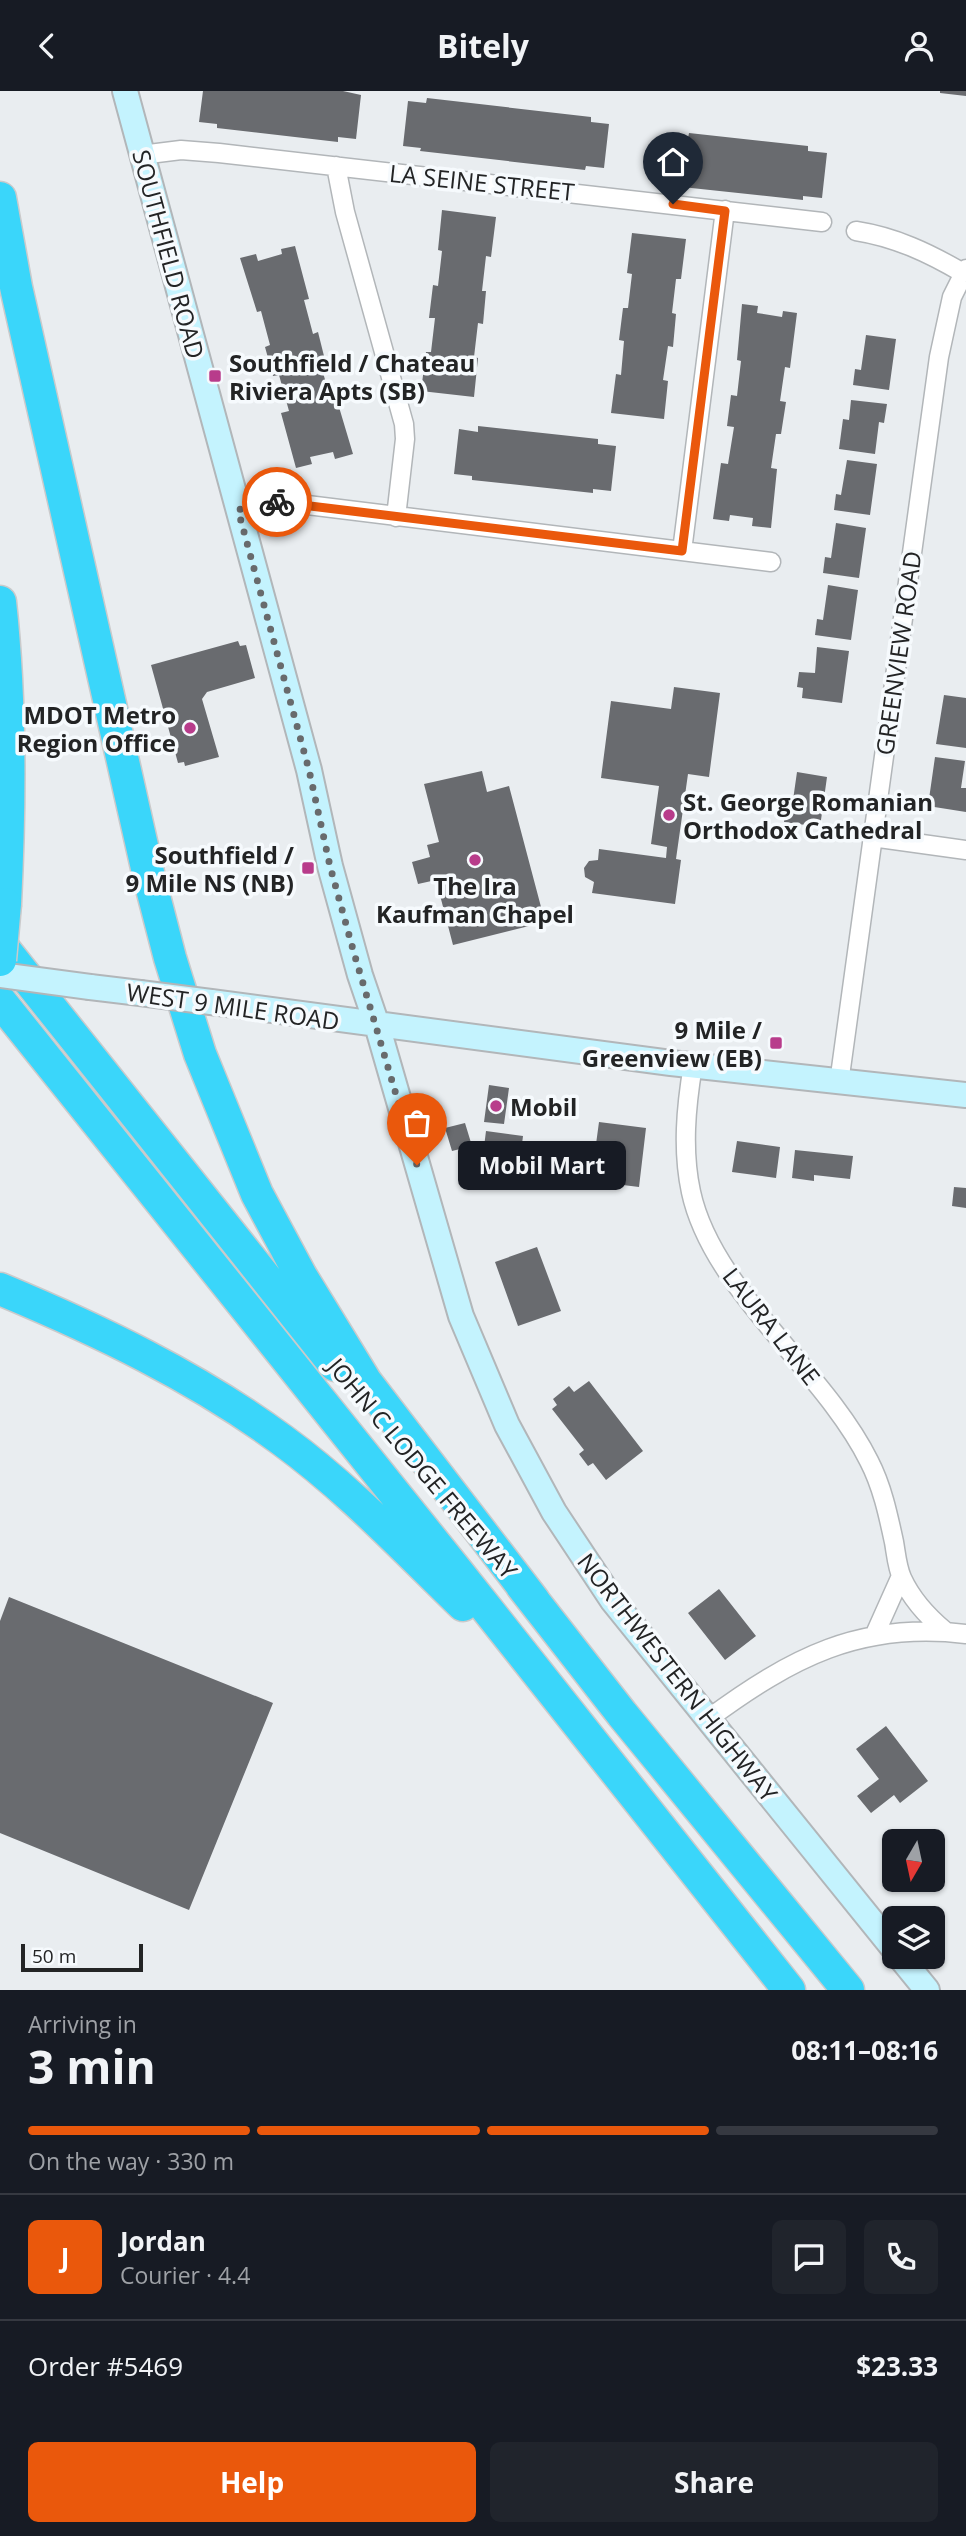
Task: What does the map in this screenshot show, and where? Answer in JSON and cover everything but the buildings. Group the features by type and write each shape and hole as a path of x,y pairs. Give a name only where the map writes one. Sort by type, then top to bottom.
{"highway":[{"path":"0,198 16,288 149,877 170,958 200,1054 257,1194 311,1293 366,1382 534,1601"},
{"path":"0,602 8,671 3,713 8,840 0,960"},
{"name":"JOHN C LODGE FREEWAY","path":"0,944 355,1389 534,1601 622,1714 848,1990"},
{"name":"JOHN C LODGE FREEWAY","path":"0,1001 465,1580 789,1990"},
{"path":"0,1289 61,1315 170,1369 226,1402 282,1440 339,1485 463,1605 651,1837 783,1990"}],"main road":[{"name":"SOUTHFIELD ROAD","path":"125,91 309,770 360,975 377,1025"},
{"name":"WEST 9 MILE ROAD","path":"0,975 693,1065 966,1095"},
{"name":"NORTHWESTERN HIGHWAY","path":"377,1025 461,1316 506,1425 554,1512 629,1622 882,1934"},
{"path":"910,1969 927,1990"}],"street":[{"name":"LA SEINE STREET","path":"141,155 181,150 822,222"},
{"path":"337,166 345,212 404,424 405,439 396,517"},
{"path":"682,551 725,211"},
{"path":"856,231 917,248 965,271"},
{"name":"GREENVIEW ROAD","path":"839,1083 939,357 949,310 965,271"},
{"path":"238,510 261,503 284,502 771,562"},
{"path":"872,837 966,850"},
{"name":"LAURA LANE","path":"693,1065 687,1100 686,1149 687,1174 697,1213 716,1255 855,1433 881,1488 901,1576 927,1617 945,1631"},
{"path":"875,1634 901,1576"},
{"path":"708,1719 772,1676 848,1641 875,1634 945,1631 966,1634"}],"way so far":[{"path":"277,502 261,503 238,510 309,770 330,866 417,1165"}],"place":[{"name":"Southfield / Chateau Riviera Apts (SB)","path":"215,376"},
{"name":"MDOT Metro Region Office","path":"190,728"},
{"name":"St. George Romanian Orthodox Cathedral","path":"669,815"},
{"name":"The Ira Kaufman Chapel","path":"475,860"},
{"name":"Southfield / 9 Mile NS (NB)","path":"308,868"},
{"name":"9 Mile / Greenview (EB)","path":"776,1043"},
{"name":"Mobil","path":"496,1106"},
{"name":"Mobil Mart","path":"417,1165"}],"route":[{"path":"277,502 682,551 725,211 673,204"}]}
